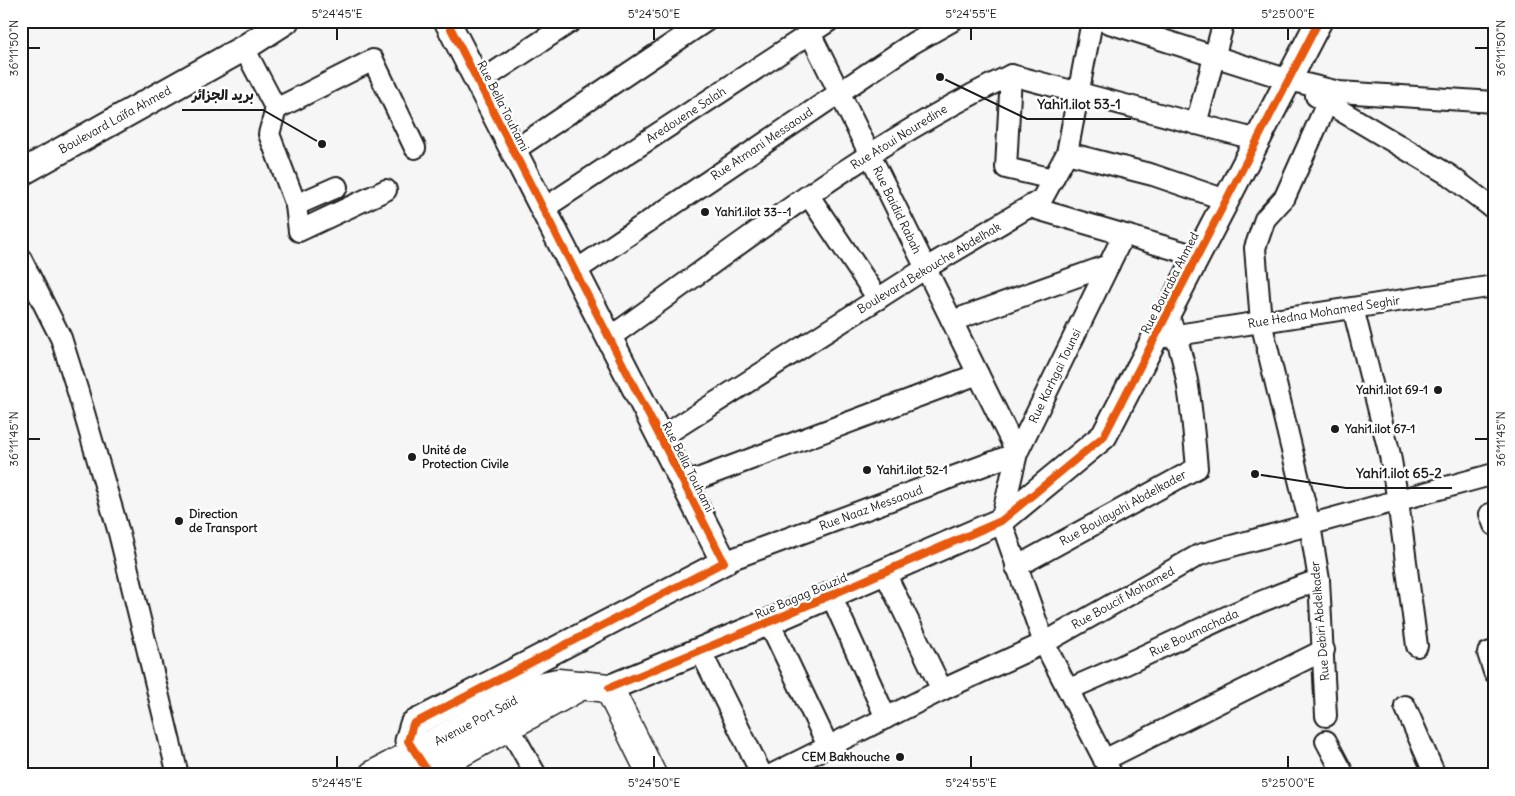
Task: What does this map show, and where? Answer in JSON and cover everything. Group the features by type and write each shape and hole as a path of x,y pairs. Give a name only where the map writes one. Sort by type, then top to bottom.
{"main road":[{"name":"Avenue Port Saïd","path":"424,769 539,687 558,683 596,686"},
{"name":"Avenue Port Saïd","path":"373,775 424,769 596,686"},
{"path":"596,686 652,775"}],"street":[{"name":"Boulevard Laïfa Ahmed","path":"21,173 244,48 286,21"},
{"name":"Rue Bella Touhami","path":"447,21 724,562"},
{"path":"478,83 572,21"},
{"path":"513,151 706,21"},
{"name":"Aredouene Salah","path":"543,209 808,27 829,21"},
{"name":"Rue Atmani Messaoud","path":"575,271 912,43 952,21"},
{"name":"Boulevard Bekouche Abdelhak","path":"660,438 926,268 1042,199 1067,153 1092,21"},
{"path":"1103,21 1289,80 1339,92 1494,102"},
{"path":"1196,124 1224,21"},
{"name":"Rue Bouraba Ahmed","path":"1001,521 1104,436 1166,329 1197,256 1319,21"},
{"name":"Rue Baidid Rabah","path":"808,27 1017,453"},
{"path":"244,48 276,109 269,134 296,205 299,230 386,190"},
{"path":"276,109 373,60 414,148"},
{"path":"1053,179 1006,168 1011,75 1258,140"},
{"name":"Rue Atoui Nouredine","path":"609,338 869,153 959,100 1011,75"},
{"path":"1289,80 1449,175 1494,209"},
{"name":"Rue Debiri Abdelkader","path":"1326,716 1319,580 1310,525 1261,322 1255,248 1265,219 1285,197 1327,103"},
{"path":"1067,153 1153,175 1226,200"},
{"path":"296,205 337,187"},
{"path":"809,196 878,299"},
{"path":"1030,207 1123,236 1197,256"},
{"name":"Rue Karhgai Tounsi","path":"1001,521 1017,453 1123,236"},
{"path":"21,259 61,338 78,392 119,534 178,775"},
{"path":"952,321 1109,266"},
{"name":"Rue Hedna Mohamed Seghir","path":"1166,329 1261,322 1494,286"},
{"path":"1353,308 1370,370 1398,500 1417,646"},
{"name":"Rue Boulayahi Abdelkader","path":"1016,567 1197,468 1189,390 1166,329"},
{"path":"684,484 978,374"},
{"name":"Rue Naaz Messaoud","path":"724,562 1017,453"},
{"name":"Rue Boucif Mohamed","path":"771,775 942,690 1044,643 1199,555 1494,474"},
{"path":"1001,521 1044,643 1108,767 1324,650"},
{"name":"Rue Bagag Bouzid","path":"596,686 700,650 769,622 1001,521"},
{"path":"424,769 408,741 413,724 724,562"},
{"path":"884,572 942,690"},
{"name":"Rue Boumachada","path":"1069,689 1116,670 1282,592 1319,580"},
{"path":"831,595 886,718"},
{"path":"769,622 828,746"},
{"path":"700,650 762,775"},
{"path":"1491,652 1494,672"},
{"path":"1405,706 1435,775"},
{"path":"509,727 530,772"},
{"path":"1326,741 1344,775"}],"cycle path":[{"path":"430,775 408,741 413,724 724,562 447,21"},
{"path":"609,688 769,622 1001,521 1104,436 1319,21"}],"place":[{"name":"Yahi1.ilot 53-1","path":"940,77"},
{"name":"بريد الجزائر","path":"322,144"},
{"name":"Yahi1.ilot 33--1","path":"705,212"},
{"name":"Yahi1.ilot 69-1","path":"1438,390"},
{"name":"Yahi1.ilot 67-1","path":"1335,429"},
{"name":"Unité de Protection Civile","path":"412,457"},
{"name":"Yahi1.ilot 52-1","path":"867,470"},
{"name":"Yahi1.ilot 65-2","path":"1255,474"},
{"name":"Direction de Transport","path":"179,521"},
{"name":"CEM Bakhouche","path":"900,757"}]}
